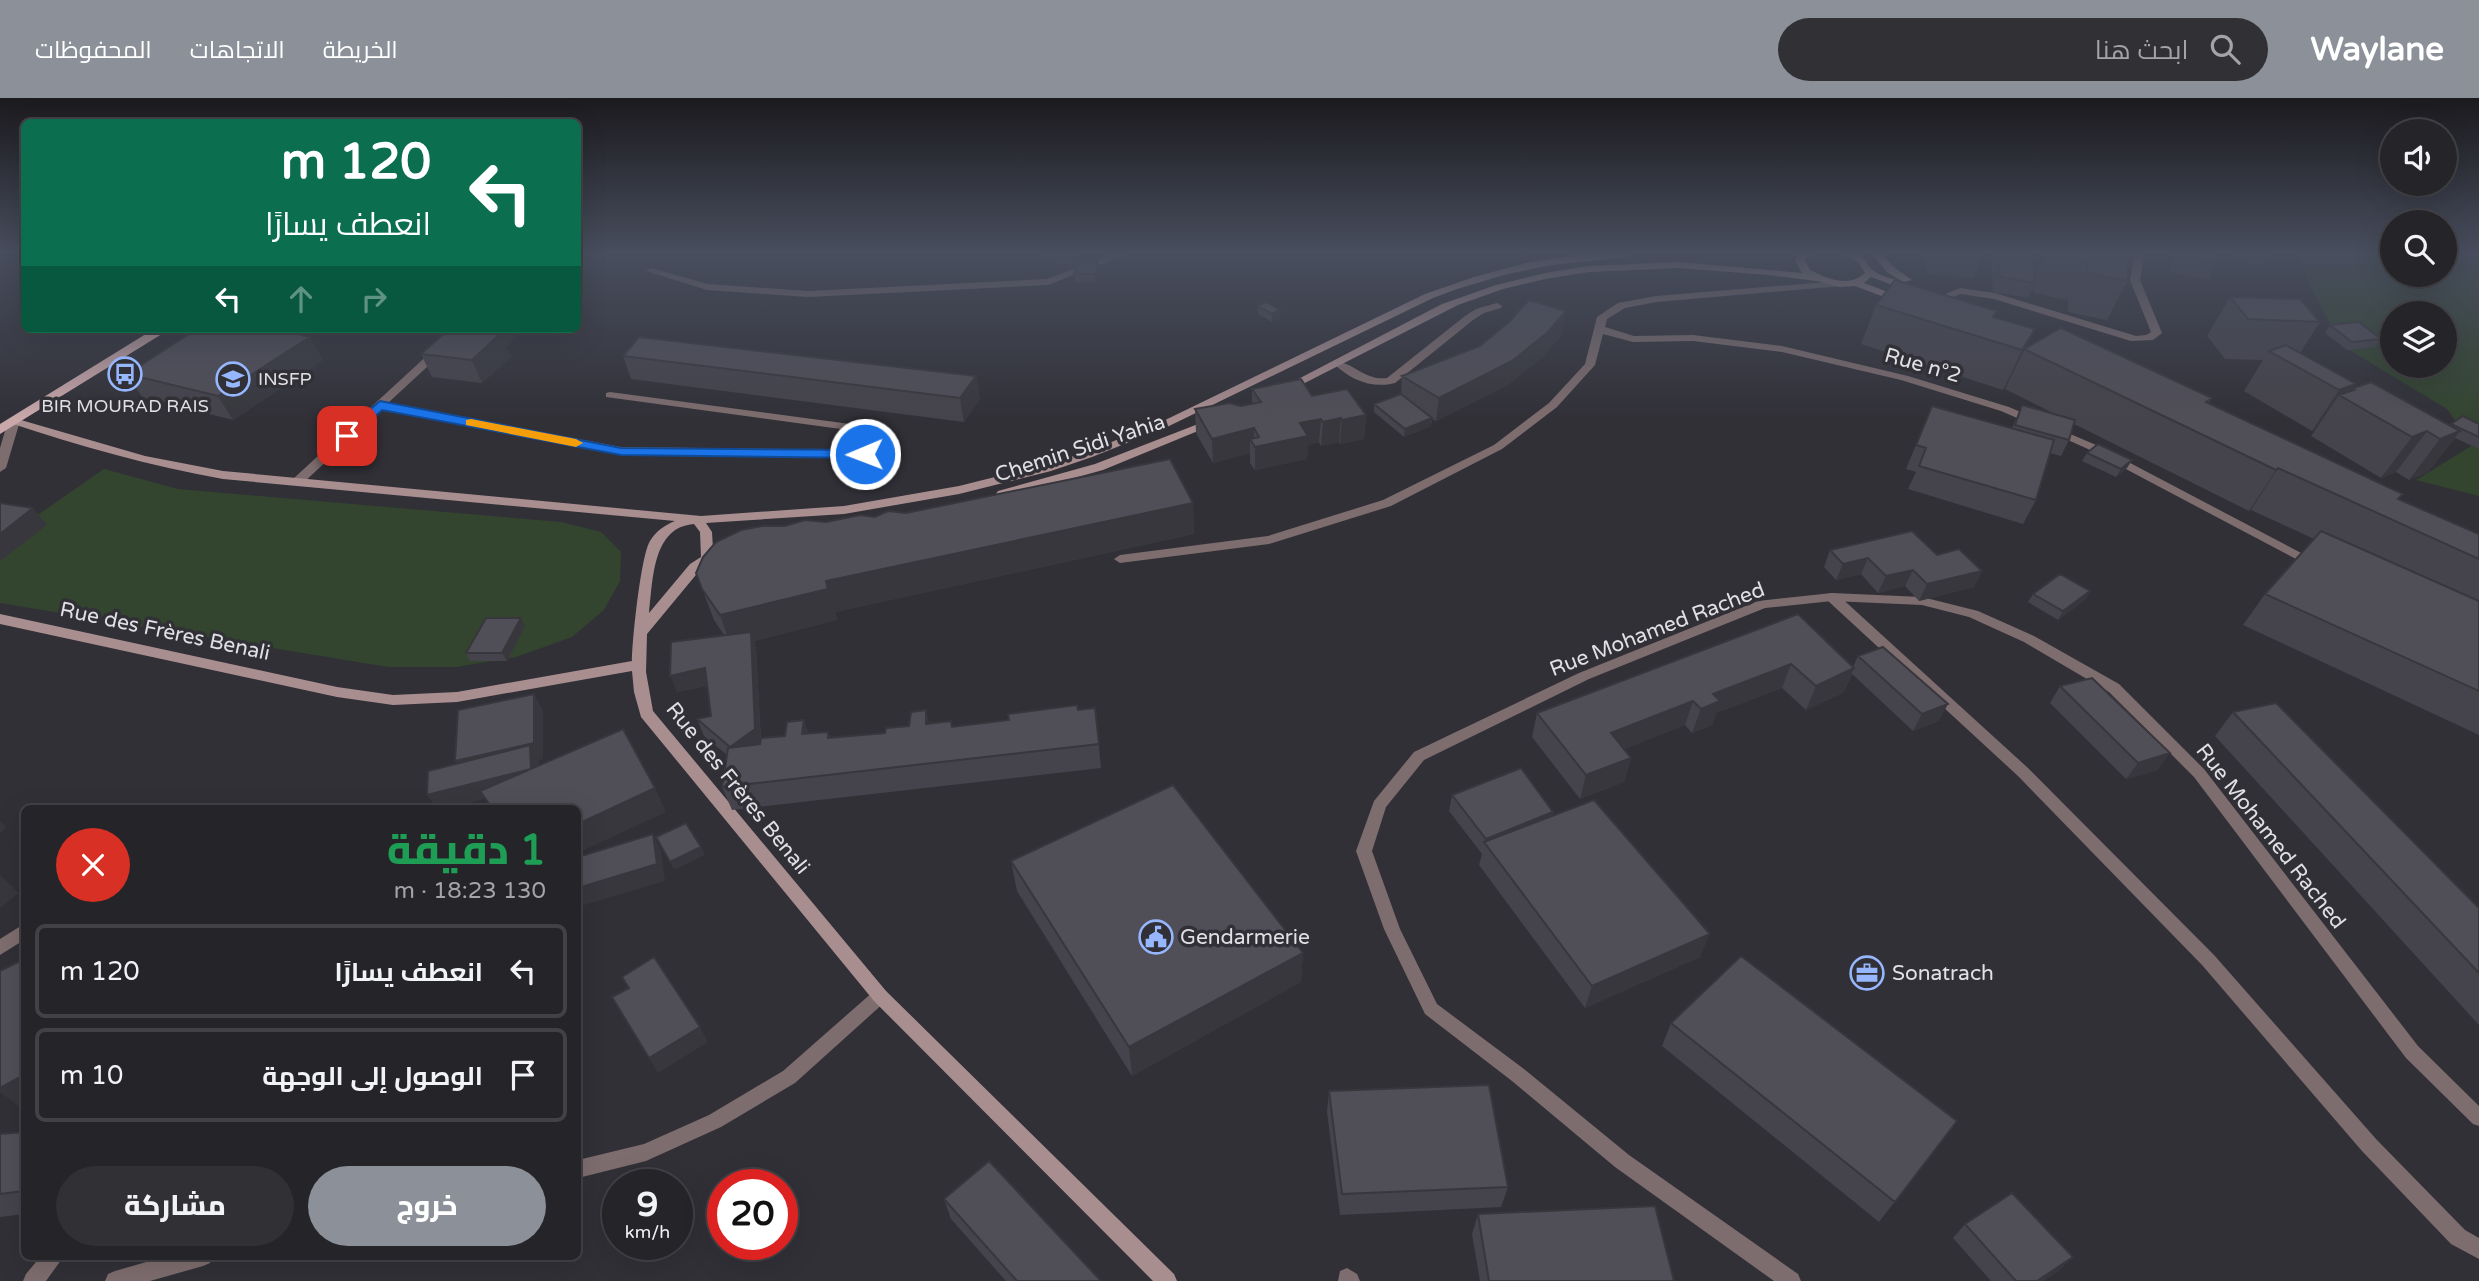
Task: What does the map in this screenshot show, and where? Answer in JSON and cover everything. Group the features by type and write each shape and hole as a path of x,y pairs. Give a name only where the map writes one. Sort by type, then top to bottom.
{"main road":[{"name":"Chemin Sidi Yahia","path":"638,665 654,544 667,529 697,519 844,510 959,490 1046,468 1088,455 1163,425 1402,309"},
{"path":"1278,392 1339,364 1440,309"},
{"path":"0,430 157,333"},
{"name":"Chemin Sidi Yahia","path":"987,497 1099,467 1229,414"},
{"path":"14,421 113,453 166,466 223,475 697,519 706,532 708,557"},
{"path":"641,632 684,579 708,557 726,546"},
{"name":"Rue des Frères Benali","path":"1,620 337,692 393,700 457,697 638,665 639,690 646,713 880,996 1167,1281"}],"street":[{"path":"1339,364 1377,384 1391,381 1469,318 1486,309"},
{"path":"1120,559 1269,540 1387,503 1498,447 1553,405 1590,365 1602,317 1616,309"},
{"path":"2038,309 2135,338 2149,338 2157,333 2147,309"},
{"name":"Rue n°2","path":"1599,329 1633,339 1693,338 1782,349 1904,378 2005,409 2092,447 2330,570"},
{"path":"297,482 437,352"},
{"path":"380,405 621,452 865,454 877,443 872,435 850,427 610,395"},
{"path":"0,468 14,421"},
{"path":"1832,597 2023,772 2208,960 2386,1164 2458,1237 2479,1249"},
{"name":"Rue Mohamed Rached","path":"1791,1281 1622,1161 1431,1009 1392,929 1364,851 1379,806 1419,757 1584,676 1763,604 1832,597 1922,601 1973,614 2028,639 2114,688 2199,773 2412,1052 2479,1118"},
{"path":"0,948 21,933"},
{"path":"581,1168 646,1152 715,1121 789,1077 880,996"},
{"path":"33,1281 51,1260"},
{"path":"115,1281 189,1260"}],"green space":[{"path":"2322,309 2380,309 2380,369 2341,345"},
{"path":"2457,309 2479,309 2479,496 2416,480 2473,445 2447,409 2396,378 2457,378"},
{"path":"104,469 178,489 561,522 601,532 621,552 620,581 604,610 572,637 516,657 456,667 388,667 0,603 0,541"}],"building":[{"path":"1264,309 1280,310 1272,314"},
{"path":"1521,309 1566,311 1548,332 1512,361 1439,398 1402,376 1480,346"},
{"path":"1890,309 1997,311 1993,317 2035,329 2022,350"},
{"path":"2240,309 2309,309 2320,322 2248,319"},
{"path":"2359,322 2380,339 2352,342 2330,325"},
{"path":"2061,328 2212,398 2206,402 2403,494 2398,499 2479,534 2479,559 2278,468 2276,470 2024,349"},
{"path":"191,333 294,333 310,337 218,396 127,374"},
{"path":"445,333 500,334 472,360 421,354"},
{"path":"639,337 976,376 960,398 623,356"},
{"path":"2286,345 2356,384 2339,390 2269,351"},
{"path":"1301,379 1312,396 1347,389 1366,415 1300,423 1308,436 1255,447 1250,439 1259,437 1254,428 1212,439 1195,409 1229,403 1241,406 1261,402 1252,389"},
{"path":"2371,382 2460,431 2440,439 2427,431 2412,437 2339,395"},
{"path":"1401,394 1432,418 1405,429 1374,404"},
{"path":"2022,405 2075,420 2069,440 2015,425"},
{"path":"1932,406 2054,440 2036,500 1919,466 1926,448 1916,445"},
{"path":"2463,416 2479,424 2479,437 2451,424"},
{"path":"2098,444 2132,460 2121,469 2087,453"},
{"path":"1170,459 1193,503 826,581 828,589 720,615 702,589 696,573 703,557 716,542 741,530 785,526 805,520 826,522 860,515 875,517 888,511 906,513"},
{"path":"0,503 33,508 0,534"},
{"path":"1912,531 1937,555 1959,549 1982,571 1927,584 1913,570 1886,576 1868,558 1843,564 1830,550"},
{"path":"2321,531 2479,601 2479,691 2265,594"},
{"path":"2060,574 2090,591 2063,611 2033,594"},
{"path":"1798,614 1854,668 1816,686 1791,664 1713,694 1720,701 1701,709 1693,701 1611,733 1631,758 1586,775 1537,713"},
{"path":"486,618 521,618 502,653 466,653"},
{"path":"751,632 755,729 730,747 697,719 711,716 705,668 670,676 671,642"},
{"path":"1883,647 1948,704 1922,714 1858,656"},
{"path":"2092,678 2170,753 2138,763 2060,686"},
{"path":"534,694 534,743 455,761 458,710"},
{"path":"2276,703 2479,908 2479,973 2233,712"},
{"path":"1077,705 1078,710 1095,708 1099,744 722,787 728,748 760,744 761,738 785,736 787,722 804,720 802,734 828,732 828,738 885,733 886,728 909,726 911,712 926,710 926,724 951,721 952,727 1009,720 1008,714"},
{"path":"623,729 655,788 581,823 581,805 490,805 480,791"},
{"path":"530,745 531,769 427,795 428,771"},
{"path":"1521,768 1553,812 1486,839 1452,795"},
{"name":"Gendarmerie","path":"1173,785 1303,953 1129,1047 1011,861"},
{"path":"1594,800 1710,934 1592,986 1484,842"},
{"path":"686,823 701,847 670,862 656,837"},
{"path":"653,834 657,864 581,887 581,856"},
{"path":"1741,956 1957,1121 1895,1202 1671,1023"},
{"path":"654,957 700,1027 649,1058 612,997 629,988 622,977"},
{"path":"21,960 21,1077 0,1088 0,971"},
{"path":"1489,1085 1508,1187 1342,1194 1329,1091"},
{"path":"21,1132 21,1191 0,1194 0,1134"},
{"path":"989,1161 1101,1281 1017,1281 944,1199"},
{"path":"2012,1193 2073,1257 2037,1281 2016,1281 1965,1224"},
{"path":"1655,1206 1674,1281 1489,1281 1478,1214"}],"slow traffic":[{"path":"471,423 576,443"}],"place":[{"name":"BIR MOURAD RAIS","path":"125,374"},
{"name":"INSFP","path":"233,379"},
{"name":"Gendarmerie","path":"1156,937"},
{"name":"Sonatrach","path":"1867,973"}],"route":[{"path":"347,436 380,405 621,452 865,454"}]}
